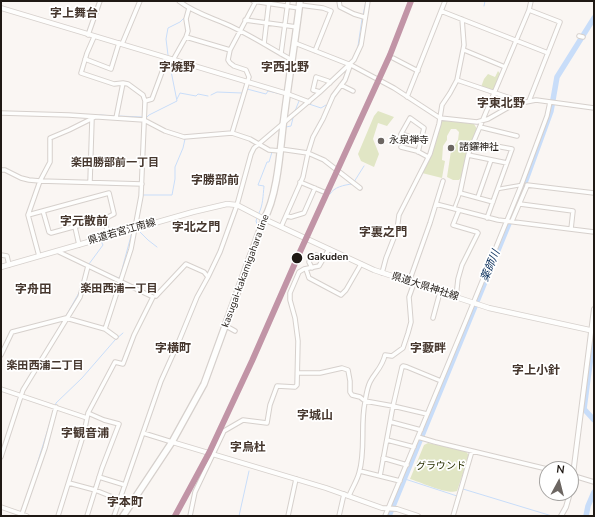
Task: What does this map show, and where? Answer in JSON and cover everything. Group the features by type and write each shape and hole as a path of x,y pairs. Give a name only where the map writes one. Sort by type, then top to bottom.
{"main road":[{"name":"kasugai-kakamigahara line","path":"123,516 172,442 204,384 269,208 280,150 300,5"},
{"name":"県道若宮江南線","path":"1,267 214,206 226,204 237,205 264,219"},
{"name":"県道大県神社線","path":"264,219 382,273 476,304 592,331"}],"street":[{"path":"88,35 100,1"},
{"path":"85,59 111,69 120,44 140,1"},
{"path":"179,1 189,8 240,31 292,60"},
{"path":"232,133 248,83 248,75 246,70 234,66 228,60 230,50 254,1 269,2 287,7 300,5 323,8 331,11 315,51"},
{"path":"281,54 288,1"},
{"path":"338,1 340,7 364,17"},
{"path":"114,516 161,381 191,310 220,252 237,205 248,161 254,148 351,65 358,54 361,45 364,17 368,1"},
{"path":"407,97 445,1"},
{"path":"456,297 462,265 478,233 453,225 468,155 529,10 531,1"},
{"path":"264,44 269,2"},
{"path":"1,8 288,94 309,102"},
{"path":"145,101 152,99 162,72 173,60 186,37 188,31 186,19 189,8"},
{"path":"529,10 560,22 529,101"},
{"path":"442,11 548,52"},
{"path":"382,273 388,252 398,230 399,215 428,156 440,118 442,105 450,94 457,80 464,50 462,19"},
{"path":"245,20 297,27"},
{"path":"579,36 583,37"},
{"path":"94,37 81,73 114,84 128,84 143,95 145,101 142,196 131,249 106,329"},
{"path":"186,37 230,50"},
{"path":"295,43 351,65 386,83 440,118 472,122 482,121 509,107 529,101 552,102 594,108"},
{"path":"464,50 505,67"},
{"path":"393,58 418,71"},
{"path":"281,227 287,216 306,166 308,152 313,137 332,98 350,70 351,65"},
{"path":"320,92 313,90 316,77 330,83"},
{"path":"457,80 523,102"},
{"path":"116,116 123,83"},
{"path":"341,85 353,91"},
{"path":"385,516 414,447 420,438 421,430 441,381 476,304 506,222 540,141 552,102"},
{"path":"1,113 93,118 116,116 144,120 166,132 184,137 232,133 244,136 269,150 308,152 329,163 360,188"},
{"path":"39,256 28,215 40,182 50,162 50,138 93,118"},
{"path":"90,182 93,118"},
{"path":"418,152 421,140 424,128 410,118 401,134 421,140"},
{"path":"480,127 517,136"},
{"path":"474,142 512,149 487,218"},
{"path":"401,147 428,156"},
{"path":"468,155 507,163"},
{"path":"478,197 491,160"},
{"path":"1,170 5,170 29,180 40,182 142,184"},
{"path":"339,516 346,495 360,471 365,401 370,381 379,370 386,355 392,356 403,348 411,322 409,297 411,282 444,181"},
{"path":"300,182 324,192"},
{"path":"498,189 521,185"},
{"path":"512,222 527,185 594,193"},
{"path":"287,216 291,217 304,213 315,188"},
{"path":"28,215 109,193 114,214 106,218 51,233 49,232 43,211"},
{"path":"460,193 493,202"},
{"path":"436,204 506,222 594,232"},
{"path":"520,204 573,211 571,229"},
{"path":"106,218 108,237"},
{"path":"75,227 79,245"},
{"path":"190,516 195,492 224,431 244,420 268,423 270,405 277,386 295,387 297,385 298,373 296,328 289,296 299,272 319,266 329,249"},
{"path":"57,251 153,297 134,336 123,364 116,362 88,413 84,434 58,516"},
{"path":"1,255 7,256 9,264"},
{"path":"312,268 309,262 311,256 317,255 324,259"},
{"path":"156,296 186,264 204,272 208,277"},
{"path":"306,269 308,277 312,280 341,295 346,290 360,264"},
{"path":"1,457 26,383 80,297 88,266"},
{"path":"433,318 440,292"},
{"path":"574,461 594,309"},
{"path":"1,355 12,332 66,318 106,329 116,337"},
{"path":"226,326 235,331"},
{"path":"380,476 393,406 403,366 420,371 441,381"},
{"path":"298,373 320,373 342,368 348,370 350,394 360,397 365,401 427,414"},
{"path":"1,388 86,418"},
{"path":"22,514 45,448 54,407"},
{"path":"87,516 112,439 119,424 104,420 88,413"},
{"path":"391,422 421,430"},
{"path":"142,433 296,479 382,508 397,509 418,516"},
{"path":"420,438 539,468"},
{"path":"387,440 414,447"},
{"path":"453,516 472,451"},
{"path":"383,458 407,465"},
{"path":"360,471 400,482"},
{"path":"99,477 125,485"},
{"path":"579,478 594,482"},
{"path":"288,516 296,479"},
{"path":"69,483 95,490 120,500"},
{"path":"560,516 566,507 568,501"},
{"path":"1,507 26,516"}],"green space":[{"path":"498,71 501,75 493,91 481,87 488,74 495,77"},
{"path":"378,111 394,117 387,126 378,123 373,139 379,154 374,167 361,161 358,154 374,116"},
{"name":"諸鑃神社","path":"443,120 474,124 477,129 463,175 459,180 453,180 447,177 451,151 458,140 459,132 456,129 451,129 443,146 442,160 445,161 442,178 422,173"},
{"name":"グラウンド","path":"428,443 466,451 469,456 457,491 453,492 441,490 410,479 424,445"}],"waterway":[{"path":"363,15 366,1"},
{"path":"484,6 485,1"},
{"path":"168,55 166,39 168,28 180,22 184,18"},
{"name":"薬師川","path":"389,516 519,199 551,111 557,77 594,18"},
{"path":"358,46 362,19"},
{"path":"147,117 177,101 170,66"},
{"path":"247,89 266,94 268,91 285,95"},
{"path":"211,95 217,92 242,93"},
{"path":"177,99 180,93 196,96 198,94 208,96"},
{"path":"290,97 305,102"},
{"path":"295,111 299,101"},
{"path":"309,104 321,108 326,105 328,106"},
{"path":"100,115 115,116"},
{"path":"118,116 142,117"},
{"path":"286,127 291,126 293,118"},
{"path":"141,205 143,195 172,195 175,179 175,167 185,139"},
{"path":"259,213 262,204 264,186 258,185 272,152"},
{"path":"354,182 364,166"},
{"path":"330,194 337,188 352,184"},
{"path":"110,185 117,185"},
{"path":"257,218 256,221 258,227"},
{"path":"133,226 135,220"},
{"path":"138,230 157,247"},
{"path":"89,264 103,245 101,241 132,232 120,277 118,278 105,272"},
{"path":"89,264 95,267"},
{"path":"66,316 80,291"},
{"path":"30,487 56,403 82,378 123,333"},
{"path":"594,333 584,409 594,420"},
{"path":"239,516 249,471"},
{"path":"405,479 457,496"},
{"path":"463,489 552,516"},
{"path":"586,516 588,506 594,492"}],"transit line":[{"path":"175,516 209,453 252,361 390,55 411,1"}],"place":[{"name":"永泉禅寺","path":"381,141"},
{"name":"諸鑃神社","path":"451,148"},
{"name":"Gakuden","path":"297,258"}],"district":[{"name":"字上舞台","path":"74,14"},
{"name":"字焼野","path":"177,68"},
{"name":"字西北野","path":"285,68"},
{"name":"字東北野","path":"501,104"},
{"name":"楽田勝部前一丁目","path":"115,163"},
{"name":"字勝部前","path":"215,181"},
{"name":"字元散前","path":"84,222"},
{"name":"字北之門","path":"196,228"},
{"name":"字裏之門","path":"383,233"},
{"name":"楽田西浦一丁目","path":"119,289"},
{"name":"字舟田","path":"33,290"},
{"name":"字横町","path":"173,349"},
{"name":"字藪畔","path":"428,349"},
{"name":"楽田西浦二丁目","path":"45,366"},
{"name":"字上小針","path":"536,371"},
{"name":"字城山","path":"315,416"},
{"name":"字観音浦","path":"85,434"},
{"name":"字烏杜","path":"248,448"},
{"name":"字本町","path":"125,503"}]}
